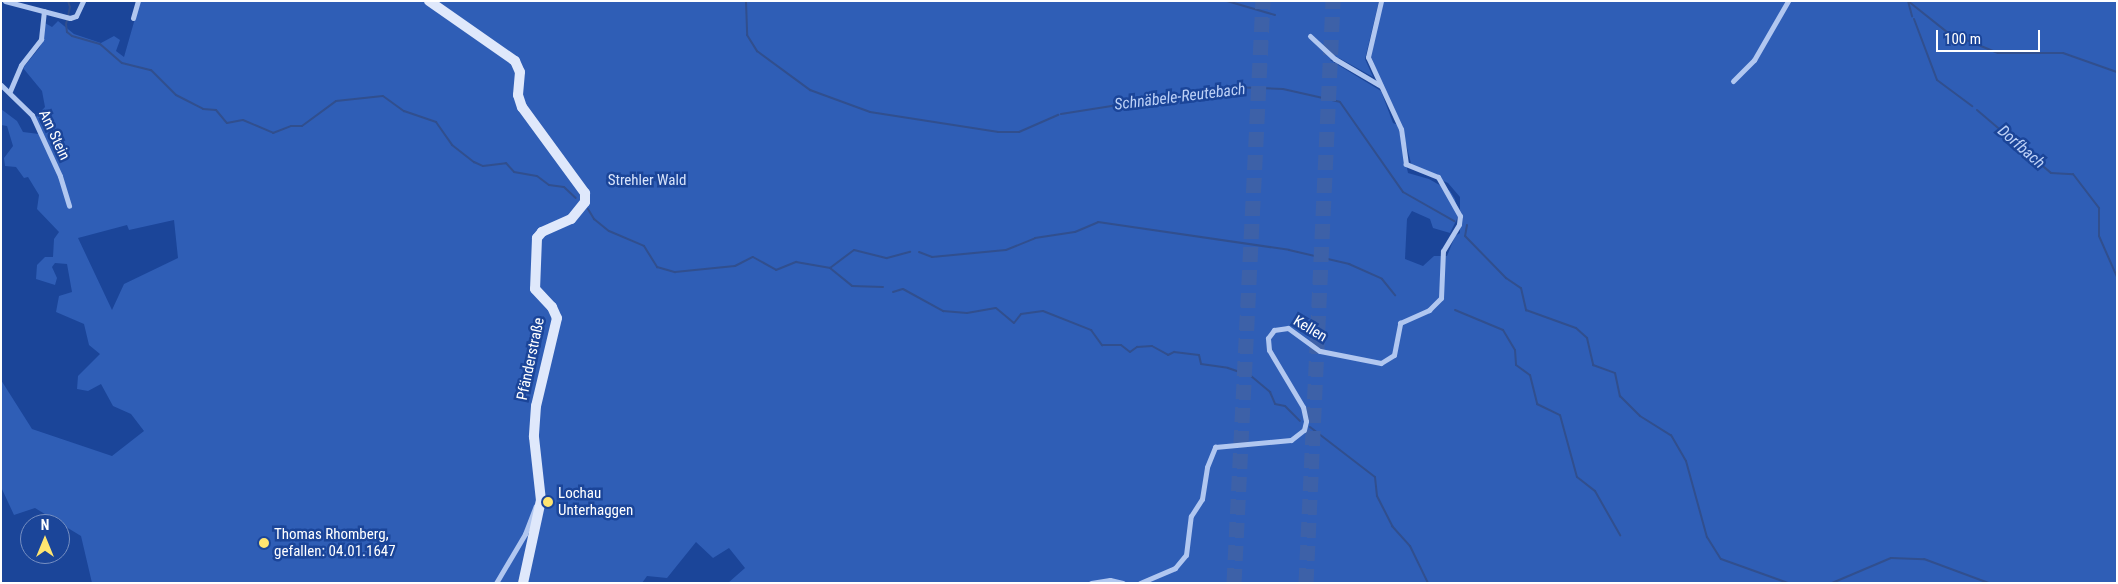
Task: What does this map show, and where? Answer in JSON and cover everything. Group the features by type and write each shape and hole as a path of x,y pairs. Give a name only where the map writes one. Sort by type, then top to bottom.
{"street":[{"path":"5,1 67,17 76,16 82,1"},
{"path":"134,18 138,1"},
{"name":"Pfänderstraße","path":"429,1 515,61 520,72 518,95 522,107 585,193 585,202 571,219 542,232 537,238 535,289 552,307 557,318 534,421 541,500 523,583"},
{"path":"1381,1 1368,57 1381,86"},
{"path":"1733,81 1754,60 1788,1"},
{"path":"10,91 21,65 41,39 44,11"},
{"path":"1310,36 1329,54 1381,86"},
{"name":"Am Stein","path":"1,85 26,106 36,122 60,176 69,206"},
{"name":"Kellen","path":"1140,583 1174,568 1186,555 1191,516 1202,499 1207,467 1215,447 1291,440 1304,430 1306,421 1302,407 1269,350 1268,338 1274,330 1288,328 1320,351 1381,363 1394,355 1397,328 1403,320 1429,310 1438,303 1444,286 1443,251 1459,224 1460,216 1438,177 1406,164 1401,128 1381,86"},
{"path":"496,583 541,500"},
{"path":"1091,583 1110,580 1123,583"}],"green space":[{"name":"Strehler Wald","path":"140,1 1379,1 1365,59 1373,77 1339,58 1330,60 1381,91 1393,123 1398,125 1408,173 1429,179 1450,191 1455,199 1458,217 1450,233 1433,228 1430,219 1412,211 1407,219 1405,259 1423,266 1434,256 1447,256 1455,236 1460,233 1460,197 1448,183 1412,167 1400,121 1391,109 1371,56 1383,1 2117,1 2117,583 728,583 745,568 729,548 713,558 696,542 667,578 647,576 642,583 92,583 81,536 70,529 70,514 45,514 35,508 14,515 1,487 1,380 32,429 112,456 144,431 131,414 113,406 101,384 88,391 77,389 78,376 100,354 89,345 84,324 56,312 59,296 72,292 67,264 55,263 52,267 57,278 55,285 36,279 37,265 45,257 53,257 54,239 59,232 37,209 39,195 28,177 24,178 16,167 5,166 4,158 13,146 7,126 1,125 1,109 17,121 23,132 39,134 36,117 45,107 42,91 23,68 40,47 45,23 52,27 58,21 74,34 101,43 114,36 120,40 116,51 124,57","holes":["174,220 178,258 124,284 112,310 78,238 127,225 129,230"]}],"waterway":[{"path":"68,1 70,7 66,24 67,32 72,36 100,44 122,63 151,70 176,95 203,109 216,110 227,123 243,120 273,133 291,126 302,126 336,101 383,96 404,111 436,122 452,145 474,162 483,166 506,163 514,172 537,176 549,185 564,187 576,198"},
{"name":"Schnäbele-Reutebach","path":"746,1 747,35 757,51 810,90 870,112 998,132 1019,132 1058,115"},
{"path":"1227,1 1275,15"},
{"path":"1908,1 1947,32 1998,53 2063,53 2117,72"},
{"name":"Dorfbach","path":"1908,1 1912,16"},
{"name":"Dorfbach","path":"1914,19 1937,80 1972,106"},
{"name":"Schnäbele-Reutebach","path":"1061,114 1232,87 1283,89 1340,102 1403,192 1454,221"},
{"name":"Dorfbach","path":"1977,110 2051,173 2073,174 2099,208 2099,236 2117,277"},
{"path":"588,209 594,219 609,231 644,246 657,267 675,272 735,266 753,257 776,270 796,262 830,268 852,286 883,287"},
{"path":"919,252 932,257 1006,250 1035,238 1075,232 1098,222 1289,250 1349,264 1382,279 1395,295"},
{"name":"Schnäbele-Reutebach","path":"1467,225 1465,236 1506,278 1521,288 1526,310 1576,328 1587,338 1593,365 1615,373 1620,396 1640,416 1671,435 1686,461 1707,537 1721,559 1788,583"},
{"path":"830,268 854,250 887,258 910,252"},
{"path":"893,292 903,289 943,311 967,313 996,308 1014,323 1021,314 1043,311 1091,330 1102,345 1121,345 1130,352 1137,347 1152,346 1168,355 1174,352 1199,355 1201,364 1228,368 1251,376 1270,392 1275,404 1285,406 1300,421"},
{"path":"1455,310 1503,330 1515,350 1516,365 1530,375 1537,404 1560,415 1577,477 1595,491 1620,535"},
{"path":"1310,427 1375,477 1377,496 1392,526 1410,546 1428,583"},
{"name":"Schnäbele-Reutebach","path":"1832,583 1891,558 1924,559 1989,583"}],"tunnel":[{"path":"1234,583 1263,1"},
{"path":"1306,583 1333,1"}],"place":[{"name":"Lochau Unterhaggen","path":"548,502"},
{"name":"Thomas Rhomberg, gefallen: 04.01.1647","path":"264,543"}]}
